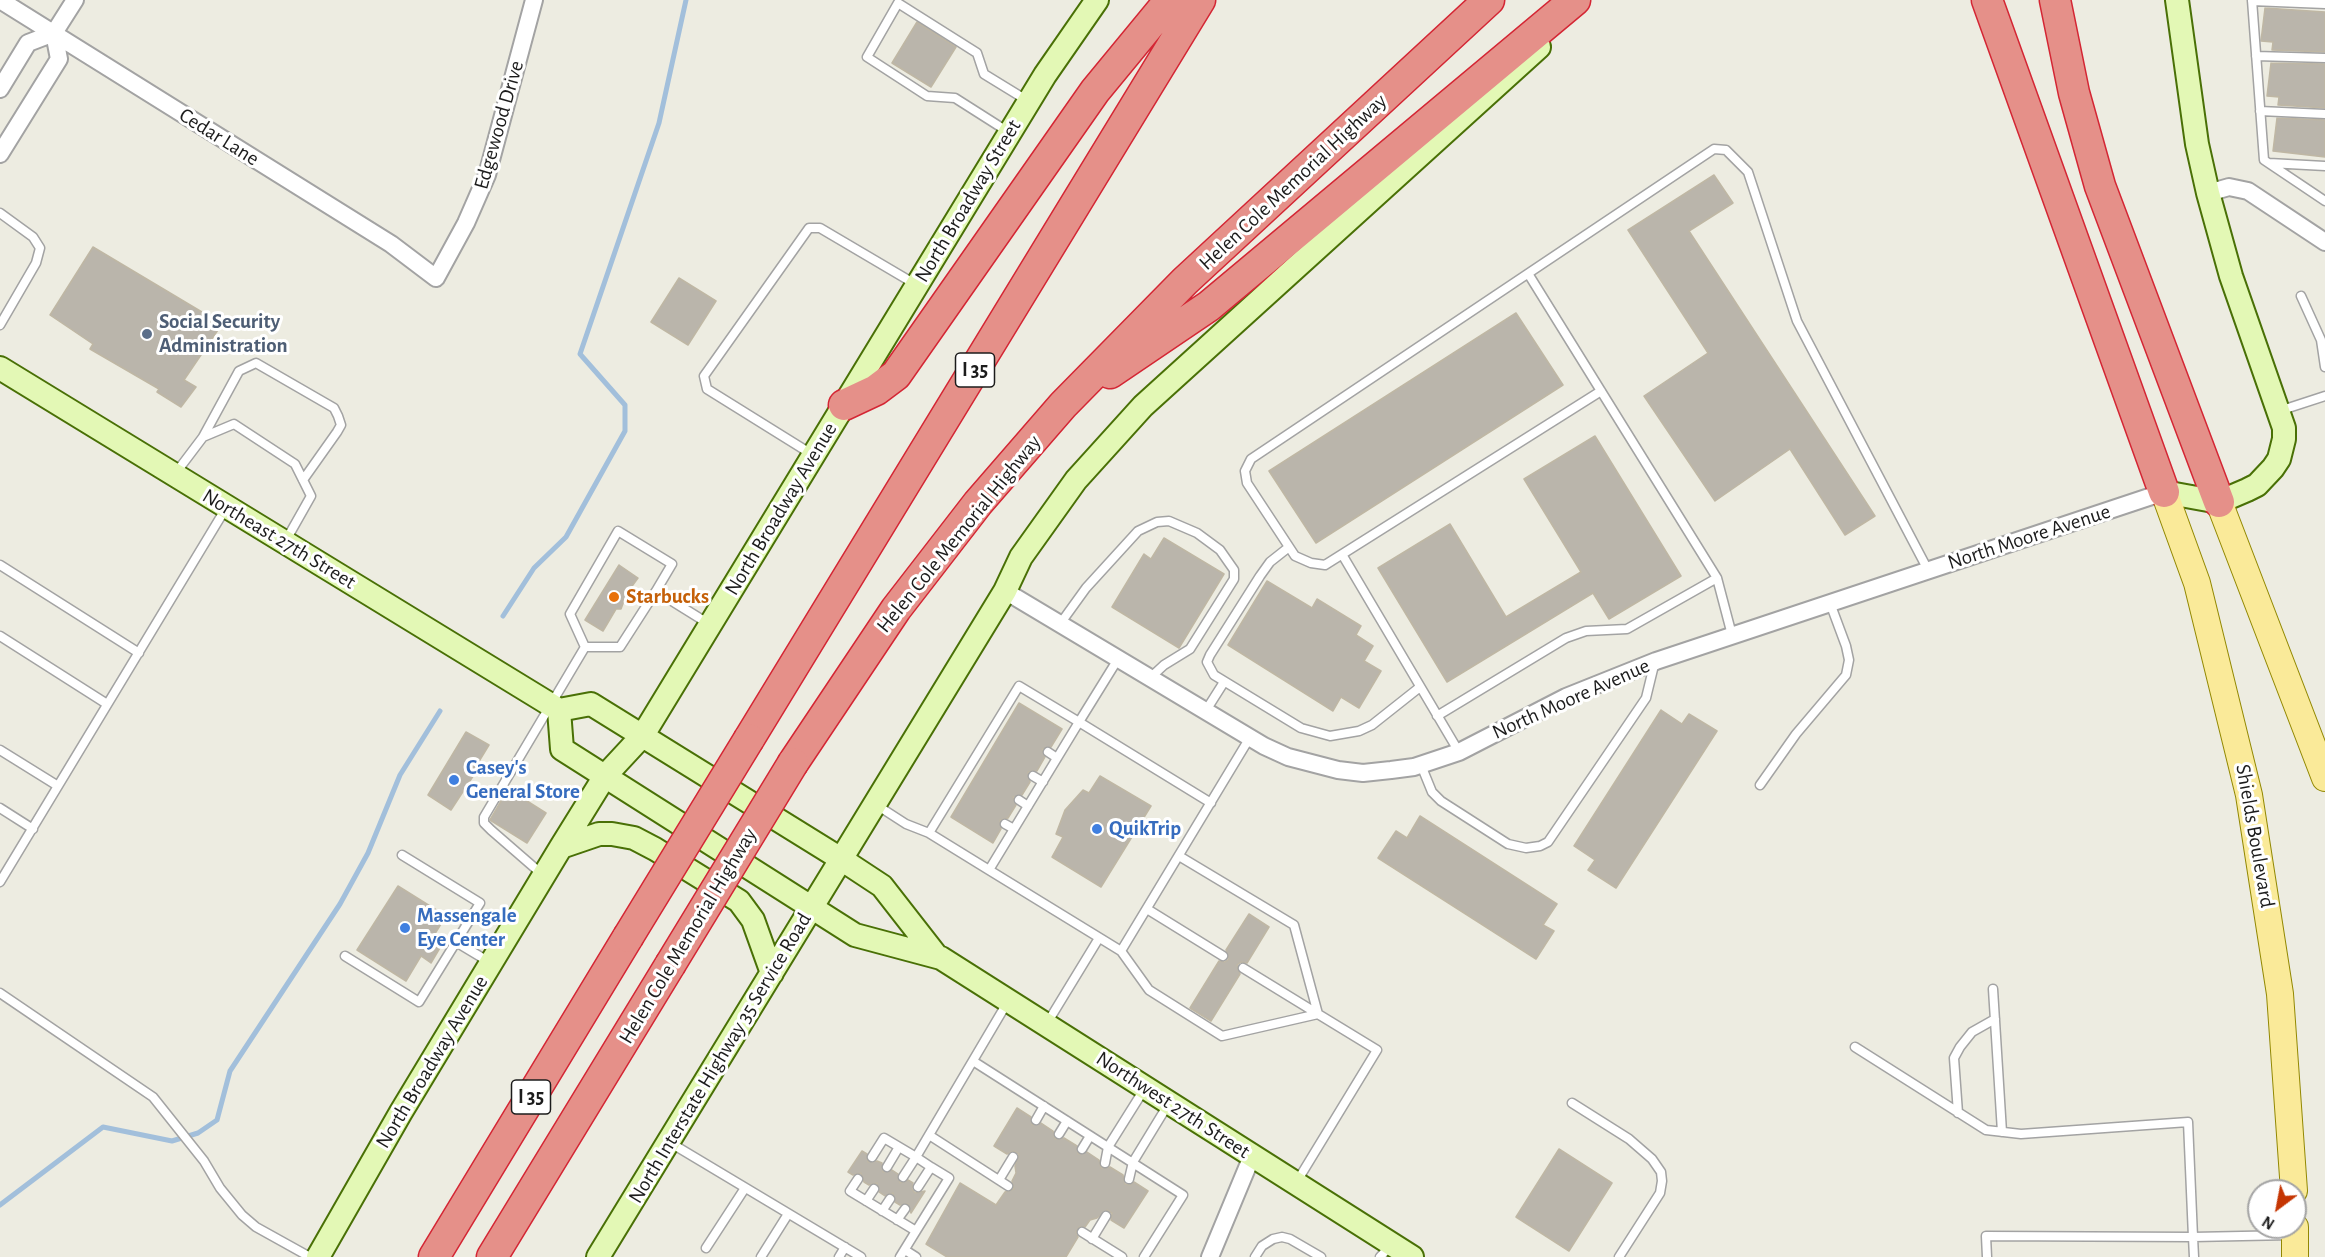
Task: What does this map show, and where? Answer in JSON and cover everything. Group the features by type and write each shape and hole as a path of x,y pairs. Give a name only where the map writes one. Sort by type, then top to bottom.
{"highway":[{"path":"844,405 876,390 901,369 1095,91 1170,0"},
{"name":"I 35","path":"434,1257 1200,0"},
{"name":"Helen Cole Memorial Highway","path":"492,1257 793,764 883,628 978,503 1063,405 1185,281 1489,0"},
{"path":"1063,405 1209,306 1577,0"},
{"path":"1987,0 2164,492"},
{"path":"2055,0 2073,93 2100,186 2219,502"}],"main road":[{"name":"North Broadway Street","path":"844,405 1029,102 1098,0"},
{"name":"North Interstate Highway 35 Service Road","path":"598,1257 1005,591 1021,557 1046,520 1103,447 1135,414 1532,54 1577,0"},
{"path":"2164,492 2219,502 2257,484 2279,459 2284,439 2284,428 2234,286 2208,193 2197,144 2177,0"},
{"name":"Northeast 27th Street","path":"1,371 555,707"},
{"name":"North Broadway Avenue","path":"318,1257 561,847 605,776 643,735 844,405"},
{"name":"Shields Boulevard","path":"2164,492 2197,583 2234,726 2251,806 2280,994 2293,1179"},
{"path":"2219,502 2325,778"},
{"path":"605,776 562,750 555,707 591,704 643,735"},
{"name":"Northwest 27th Street","path":"643,735 882,886 934,954"},
{"name":"Northwest 27th Street","path":"605,776 855,935 934,954 1296,1183 1386,1251 1412,1257"},
{"path":"561,847 599,834 612,834 634,838 656,849 739,901 753,920 772,973"}],"street":[{"name":"Cedar Lane","path":"0,0 391,244 435,278"},
{"path":"0,89 28,43 54,33 75,0"},
{"name":"Edgewood Drive","path":"435,278 465,223 487,175 534,0"},
{"path":"0,154 59,58 54,33"},
{"path":"2208,193 2229,187 2248,191 2325,242"},
{"name":"North Moore Avenue","path":"1005,591 1249,739 1288,757 1338,770 1363,772 1421,765 1459,752 1566,697 1656,661 2164,492"},
{"path":"1210,1257 1252,1156"}],"lane":[{"path":"2325,4 2252,1 2264,160 2325,201"},
{"path":"1010,133 955,98 927,96 867,57 898,3 977,53 984,74 1029,102"},
{"path":"2256,56 2325,58"},
{"path":"2260,111 2325,114"},
{"path":"1601,391 1343,556 1325,565 1311,563 1295,556 1247,483 1245,471 1251,459 1714,149 1726,150 1738,159 1748,172 1756,192 1774,258 1797,321 1928,570"},
{"path":"2269,163 2325,166"},
{"path":"0,213 33,237 40,248 36,264 0,325"},
{"path":"814,455 707,389 704,376 809,228 820,228 917,285"},
{"path":"1529,275 1717,578 1732,635"},
{"path":"2301,296 2321,340 2325,368"},
{"path":"174,475 203,437 238,371 256,363 334,408 338,416 341,425 303,480"},
{"path":"2278,411 2325,396"},
{"path":"203,437 234,424 295,464 311,496 285,542"},
{"path":"0,882 3,872 33,829 227,507"},
{"path":"1060,624 1086,588 1138,531 1157,522 1169,521 1197,533 1220,550 1234,570 1234,579 1190,649 1164,665 1150,678"},
{"path":"618,531 672,564 620,647 585,647 570,614 618,531"},
{"path":"1289,547 1270,562 1260,576 1210,655 1209,670 1224,682 1301,728 1330,736 1359,731 1372,725 1420,687"},
{"path":"1343,556 1459,752"},
{"path":"0,565 139,653"},
{"path":"1437,716 1566,638 1586,631 1627,629 1717,578"},
{"path":"656,591 710,625"},
{"path":"1760,785 1796,734 1846,675 1849,660 1846,646 1830,602"},
{"path":"0,636 107,704"},
{"path":"544,876 491,830 484,823 484,817 555,707 585,647"},
{"path":"989,870 1118,659"},
{"path":"1421,765 1432,792 1440,801 1508,844 1526,848 1540,846 1548,842 1646,698 1656,661"},
{"path":"1205,712 1224,682"},
{"path":"929,833 968,769 986,748 1001,724 1019,686 1211,803"},
{"path":"1121,951 1249,739"},
{"path":"0,750 58,786"},
{"path":"1048,752 1057,758"},
{"path":"968,769 976,774"},
{"path":"1033,776 1042,782"},
{"path":"954,792 962,797"},
{"path":"1019,800 1028,806"},
{"path":"875,804 906,824 929,833 1121,951 1149,990 1222,1036 1318,1014"},
{"path":"0,808 33,829"},
{"path":"1005,824 1014,829"},
{"path":"345,956 419,1002 480,903 402,855"},
{"path":"1179,856 1294,925 1318,1014"},
{"path":"1147,909 1223,956"},
{"path":"1046,1024 1099,938"},
{"path":"456,942 491,963"},
{"path":"1243,968 1377,1050 1296,1183"},
{"path":"1993,988 2002,1132"},
{"path":"0,993 153,1097 204,1161 220,1188 242,1215 256,1227 310,1257"},
{"path":"903,1177 1009,1000"},
{"path":"1958,1113 1954,1058 1972,1032 1995,1019"},
{"path":"1855,1047 1986,1130 2021,1134 2188,1122 2194,1257"},
{"path":"973,1061 1184,1195 1144,1257"},
{"path":"1105,1163 1108,1147 1145,1087"},
{"path":"1129,1179 1133,1162 1170,1103"},
{"path":"1572,1103 1629,1139 1652,1159 1661,1172 1662,1181 1659,1193 1619,1257"},
{"path":"1036,1120 1044,1106"},
{"path":"1059,1134 1067,1121"},
{"path":"929,1136 1008,1186"},
{"path":"1082,1149 1090,1136"},
{"path":"872,1157 884,1137 949,1178 902,1253 916,1257"},
{"path":"669,1142 861,1257"},
{"path":"887,1167 899,1147"},
{"path":"999,1180 1012,1157"},
{"path":"918,1187 931,1167"},
{"path":"858,1179 850,1191 916,1232"},
{"path":"706,1248 745,1188"},
{"path":"866,1201 873,1189"},
{"path":"882,1211 890,1199"},
{"path":"897,1220 905,1209"},
{"path":"761,1257 788,1214"},
{"path":"1092,1239 1106,1216"},
{"path":"1082,1232 1122,1257"},
{"path":"1988,1257 1986,1236 2295,1240"},
{"path":"1256,1257 1262,1246 1272,1239 1282,1237 1290,1239 1321,1257"},
{"path":"838,1257 845,1247"}],"building":[{"path":"2265,8 2325,12 2325,52 2272,50 2273,42 2261,41"},
{"path":"917,22 956,47 931,87 892,63"},
{"path":"2271,63 2325,64 2325,108 2278,105 2279,97 2267,96"},
{"path":"2277,118 2325,120 2325,157 2273,151"},
{"path":"1714,175 1733,203 1689,231 1875,516 1845,535 1790,449 1715,501 1644,396 1708,353 1628,230"},
{"name":"Social Security Administration","path":"93,247 222,324 184,380 196,387 181,407 157,392 159,389 90,349 93,344 50,315"},
{"path":"679,278 716,301 688,345 651,322"},
{"path":"1516,313 1563,385 1316,543 1269,471"},
{"path":"1595,436 1681,576 1609,619 1593,593 1447,682 1378,568 1450,524 1506,617 1581,572 1524,479"},
{"path":"1164,538 1224,574 1179,648 1112,607 1144,554 1151,559"},
{"name":"Starbucks","path":"619,565 638,578 627,593 621,609 616,609 603,631 585,620"},
{"path":"1267,581 1312,608 1317,599 1361,626 1356,635 1373,646 1364,661 1381,671 1359,708 1341,697 1333,711 1228,645"},
{"path":"1019,703 1062,729 1051,747 1042,749 1045,757 1037,771 1028,772 1030,782 1022,795 1013,797 1016,805 1008,818 1000,820 1001,829 993,843 951,817"},
{"path":"1661,710 1682,724 1689,714 1717,731 1616,888 1588,870 1595,860 1574,846"},
{"name":"Casey's General Store","path":"466,732 489,745 478,763 481,764 451,810 428,795"},
{"name":"QuikTrip","path":"1100,776 1151,806 1101,887 1052,857 1063,837 1056,834 1065,810 1083,790 1089,793"},
{"name":"Casey's General Store","path":"508,789 546,813 527,843 490,820"},
{"path":"1420,816 1557,904 1543,925 1554,931 1536,959 1378,858 1396,831 1407,838"},
{"name":"Massengale Eye Center","path":"398,886 446,916 431,940 441,946 431,963 421,956 406,981 357,950"},
{"path":"1249,914 1269,927 1247,963 1241,962 1237,965 1240,974 1211,1021 1190,1008 1219,961 1225,962 1229,959 1226,950"},
{"path":"1017,1108 1031,1117 1032,1125 1041,1123 1053,1131 1055,1139 1064,1138 1077,1146 1078,1154 1087,1152 1099,1160 1101,1168 1110,1167 1123,1175 1125,1184 1130,1185 1134,1182 1148,1191 1124,1228 1111,1220 1112,1213 1107,1210 1097,1218 1090,1220 1085,1227 1079,1227 1076,1232 1078,1237 1066,1257 947,1257 926,1244 960,1183 996,1205 1005,1192 1014,1189 1012,1181 1016,1173 1015,1166 1019,1154 1014,1151 1007,1154 994,1146"},
{"path":"1559,1149 1612,1183 1569,1251 1516,1217"},
{"path":"862,1151 867,1154 868,1162 882,1163 883,1172 892,1170 898,1174 900,1183 908,1180 913,1183 912,1189 915,1193 925,1191 911,1213 908,1204 900,1205 895,1202 893,1193 885,1196 879,1192 877,1183 869,1185 864,1182 861,1173 853,1175 848,1172"}],"waterway":[{"path":"503,616 534,568 566,537 625,431 625,405 580,354 659,123 686,0"},
{"path":"0,1205 103,1127 172,1141 198,1133 217,1120 230,1071 340,904 368,853 400,775 440,711"}],"place":[{"name":"Social Security Administration","path":"147,334"},
{"name":"Starbucks","path":"614,597"},
{"name":"Casey's General Store","path":"454,780"},
{"name":"QuikTrip","path":"1097,829"},
{"name":"Massengale Eye Center","path":"405,928"}]}
